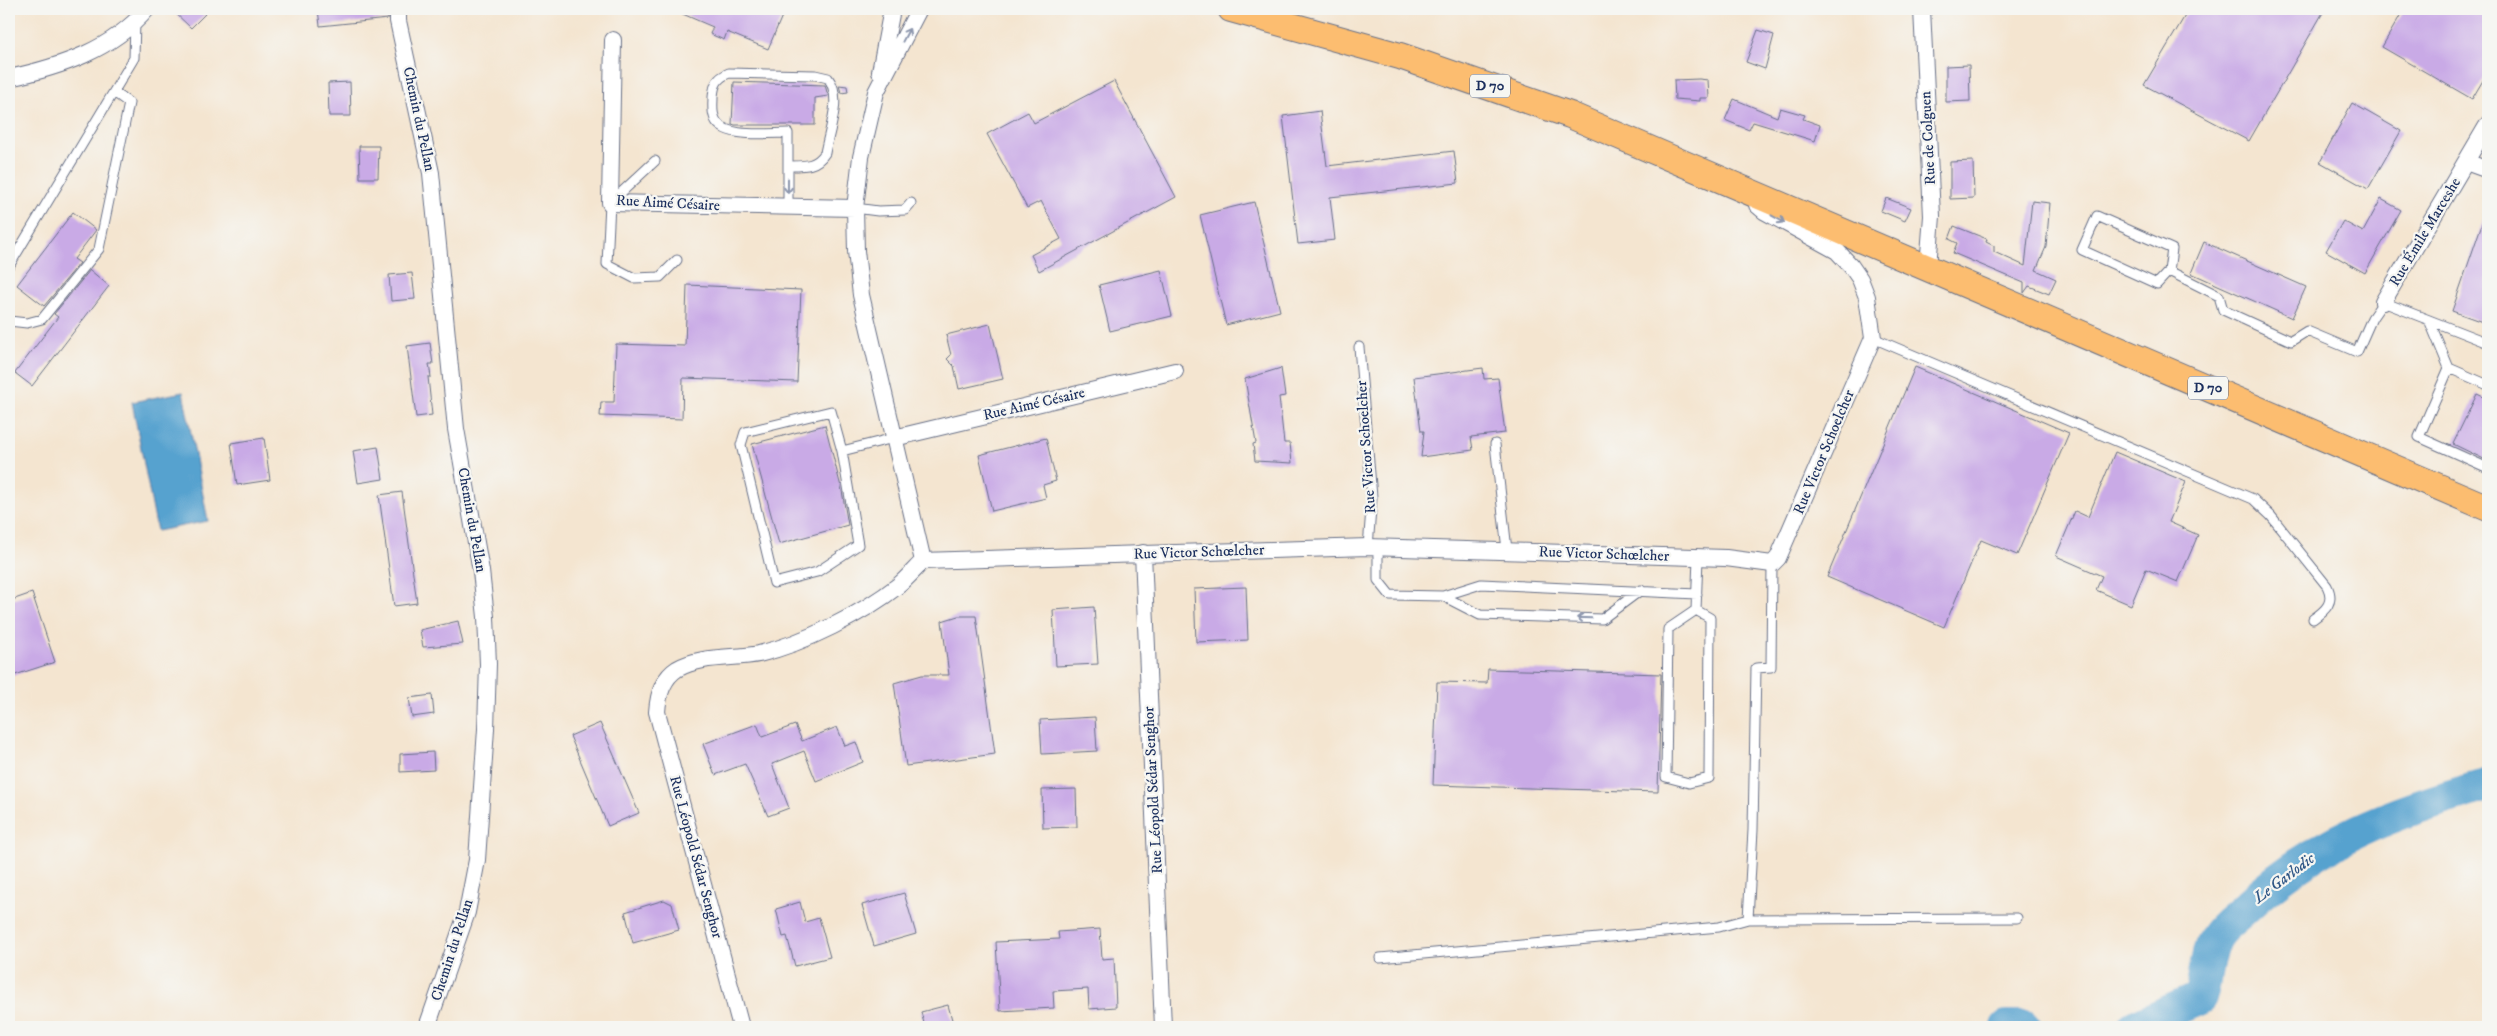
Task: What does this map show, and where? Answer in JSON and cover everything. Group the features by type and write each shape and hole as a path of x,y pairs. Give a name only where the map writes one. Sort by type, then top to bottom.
{"main road":[{"name":"D 70","path":"1231,9 1391,53 1570,115 2488,508"}],"street":[{"path":"9,78 65,64 91,52 121,33 147,9"},
{"name":"Chemin du Pellan","path":"398,9 398,21 431,173 456,429 482,571 487,636 486,729 477,860 467,912 427,1027"},
{"path":"892,9 861,157 855,208 856,251 861,295 923,561"},
{"path":"876,92 920,9"},
{"name":"Rue de Colguen","path":"1922,9 1932,216 1928,268"},
{"name":"Rue Aimé Césaire","path":"613,40 610,203 855,208"},
{"name":"Rue Émile Marceshe","path":"2383,302 2488,124"},
{"name":"Rue Émile Marceshe","path":"2466,162 2488,170"},
{"path":"1741,188 1764,211 1837,251 1851,266 1860,279 1867,297 1873,338"},
{"name":"Rue Victor Schoelcher","path":"1772,564 1778,558 1873,338"},
{"name":"Rue Aimé Césaire","path":"894,438 1175,370"},
{"name":"Rue Victor Schœlcher","path":"923,561 1373,547 1726,558 1772,564"},
{"name":"Rue Léopold Sédar Senghor","path":"1143,554 1163,1027"},
{"name":"Rue Léopold Sédar Senghor","path":"742,1027 657,712 657,699 662,687 677,669 699,662 758,654 781,647 829,627 900,584 923,561"}],"lane":[{"path":"9,266 134,58 135,21"},
{"path":"788,166 814,164 825,153 836,96 834,86 828,78 815,75 729,73 721,76 715,84 714,94 714,117 718,125 732,132 788,133 788,166 788,207"},
{"path":"9,320 27,322 42,319 100,249 129,103 114,92"},
{"path":"655,161 610,203 607,264 634,278 660,277 677,260"},
{"path":"855,208 878,212 905,210 911,204"},
{"path":"2097,216 2172,249 2169,271 2157,284 2082,250 2097,216"},
{"path":"2169,271 2219,296 2223,310 2291,341 2308,331 2357,352 2372,318 2383,302 2488,343"},
{"path":"2429,320 2449,368 2488,385"},
{"path":"1873,338 2253,499 2271,516 2327,586 2331,594 2330,602 2326,610 2313,619"},
{"name":"Rue Victor Schoelcher","path":"1358,347 1372,497 1373,547 1378,580 1390,595 1442,596"},
{"path":"2449,368 2419,437 2488,468"},
{"path":"831,411 842,451 858,545 817,572 774,583 741,445 745,432 831,411"},
{"path":"842,451 894,438"},
{"path":"1494,444 1508,550"},
{"path":"1696,610 1698,558"},
{"path":"1748,919 1756,668 1771,667 1772,564"},
{"path":"1442,596 1481,584 1696,594"},
{"path":"1442,596 1480,615 1602,619 1641,590"},
{"path":"1696,610 1710,618 1709,778 1689,783 1666,777 1668,629 1696,610"},
{"path":"1380,958 1719,927 1748,919 2017,918"}],"water":[{"path":"183,392 208,521 157,531 132,402"}],"building":[{"path":"171,9 210,9 191,28"},
{"path":"318,9 388,9 388,19 320,26"},
{"path":"671,9 785,9 768,49 727,32 724,40 710,34 713,27"},
{"path":"2189,9 2325,9 2249,141 2144,85"},
{"path":"2404,9 2488,9 2488,72 2472,99 2382,47"},
{"path":"1758,30 1774,35 1765,69 1746,62"},
{"path":"1969,65 1970,101 1946,102 1946,66"},
{"path":"1674,80 1708,80 1709,98 1700,98 1700,101 1675,99"},
{"path":"1114,81 1176,197 1039,271 1031,255 1061,239 1041,201 1027,208 987,134 1028,112 1034,123"},
{"path":"350,82 351,116 329,116 328,83"},
{"path":"734,82 825,85 828,96 815,98 815,125 735,125 732,124"},
{"path":"839,85 847,86 848,92 841,93"},
{"path":"1734,99 1777,117 1780,108 1805,115 1803,119 1820,125 1815,141 1753,122 1749,130 1725,120"},
{"path":"2352,103 2401,131 2368,189 2320,162"},
{"path":"1320,111 1327,166 1454,151 1458,183 1330,197 1335,240 1298,244 1283,116"},
{"path":"359,146 379,146 378,178 360,178"},
{"path":"1973,161 1974,198 1950,199 1950,162"},
{"path":"1886,198 1911,208 1905,221 1881,211"},
{"path":"2381,199 2401,210 2365,273 2326,251 2343,221 2363,232"},
{"path":"2032,201 2050,203 2046,247 2036,270 2056,279 2049,294 2029,286 2024,293 2024,283 1953,253 1957,243 1949,239 1954,226 1987,239 1986,242 1994,246 1994,252 2025,266"},
{"path":"1254,202 1280,311 1226,325 1200,215"},
{"path":"73,212 96,230 74,259 80,263 44,306 17,285"},
{"path":"2486,212 2488,212 2488,324 2452,311"},
{"path":"2204,242 2306,287 2292,318 2191,273"},
{"path":"90,270 109,286 32,386 15,373 58,317 54,314"},
{"path":"1161,270 1172,316 1110,331 1099,285"},
{"path":"412,273 415,299 391,301 389,275"},
{"path":"687,285 801,290 797,382 683,378 682,419 600,416 601,402 614,402 616,344 685,346"},
{"path":"990,324 1003,379 959,389 954,366 947,359 951,355 946,335"},
{"path":"430,343 433,364 429,364 431,377 428,377 432,415 416,417 407,346"},
{"path":"1915,367 2069,433 2017,555 1981,540 1944,627 1827,577"},
{"path":"1281,368 1285,396 1279,397 1284,443 1290,443 1292,463 1255,461 1253,444 1256,443 1245,379"},
{"path":"1483,368 1484,379 1498,378 1505,433 1471,437 1473,450 1421,457 1424,431 1421,431 1414,377"},
{"path":"2477,394 2488,399 2488,461 2453,444"},
{"path":"825,425 842,491 848,525 779,544 752,444"},
{"path":"264,438 270,480 237,485 231,443"},
{"path":"1046,438 1056,481 1043,485 1046,498 992,511 979,455"},
{"path":"378,447 383,479 358,483 353,451"},
{"path":"2115,452 2186,482 2169,522 2198,535 2178,582 2146,569 2131,605 2096,590 2102,576 2056,556 2075,511 2088,517"},
{"path":"402,492 417,603 394,606 379,495"},
{"path":"1246,587 1248,640 1196,642 1194,589"},
{"path":"32,593 55,662 9,677 9,601"},
{"path":"1094,607 1098,664 1056,666 1053,610"},
{"path":"958,616 976,616 995,754 906,766 894,683 922,675 949,675 942,621"},
{"path":"458,621 463,644 423,647 420,630"},
{"path":"1488,669 1661,674 1658,792 1433,785 1437,682 1487,683"},
{"path":"432,695 434,714 412,717 409,698"},
{"path":"1095,717 1097,751 1042,754 1040,720"},
{"path":"600,723 639,813 608,826 570,736"},
{"path":"757,724 762,737 795,725 802,741 837,727 845,746 856,742 863,762 816,781 804,751 772,764 789,808 768,816 745,764 715,775 703,744"},
{"path":"433,752 434,770 400,772 400,754"},
{"path":"1076,789 1077,827 1043,828 1042,790"},
{"path":"904,893 916,934 874,946 862,905"},
{"path":"664,900 672,904 679,930 633,943 625,912"},
{"path":"800,902 805,922 819,918 830,957 795,966 787,936 783,937 776,909"},
{"path":"1100,929 1102,959 1114,958 1116,1007 1089,1009 1088,989 1053,991 1054,1008 1000,1011 996,942 1059,939 1058,932"},
{"path":"948,1005 954,1027 925,1027 921,1012"}],"waterway":[{"name":"Le Garlodic","path":"2134,1027 2200,998 2210,950 2216,936 2226,924 2301,863 2329,846 2390,817 2488,785"},
{"name":"Le Garlodic","path":"2007,1027 2025,1027"}]}
